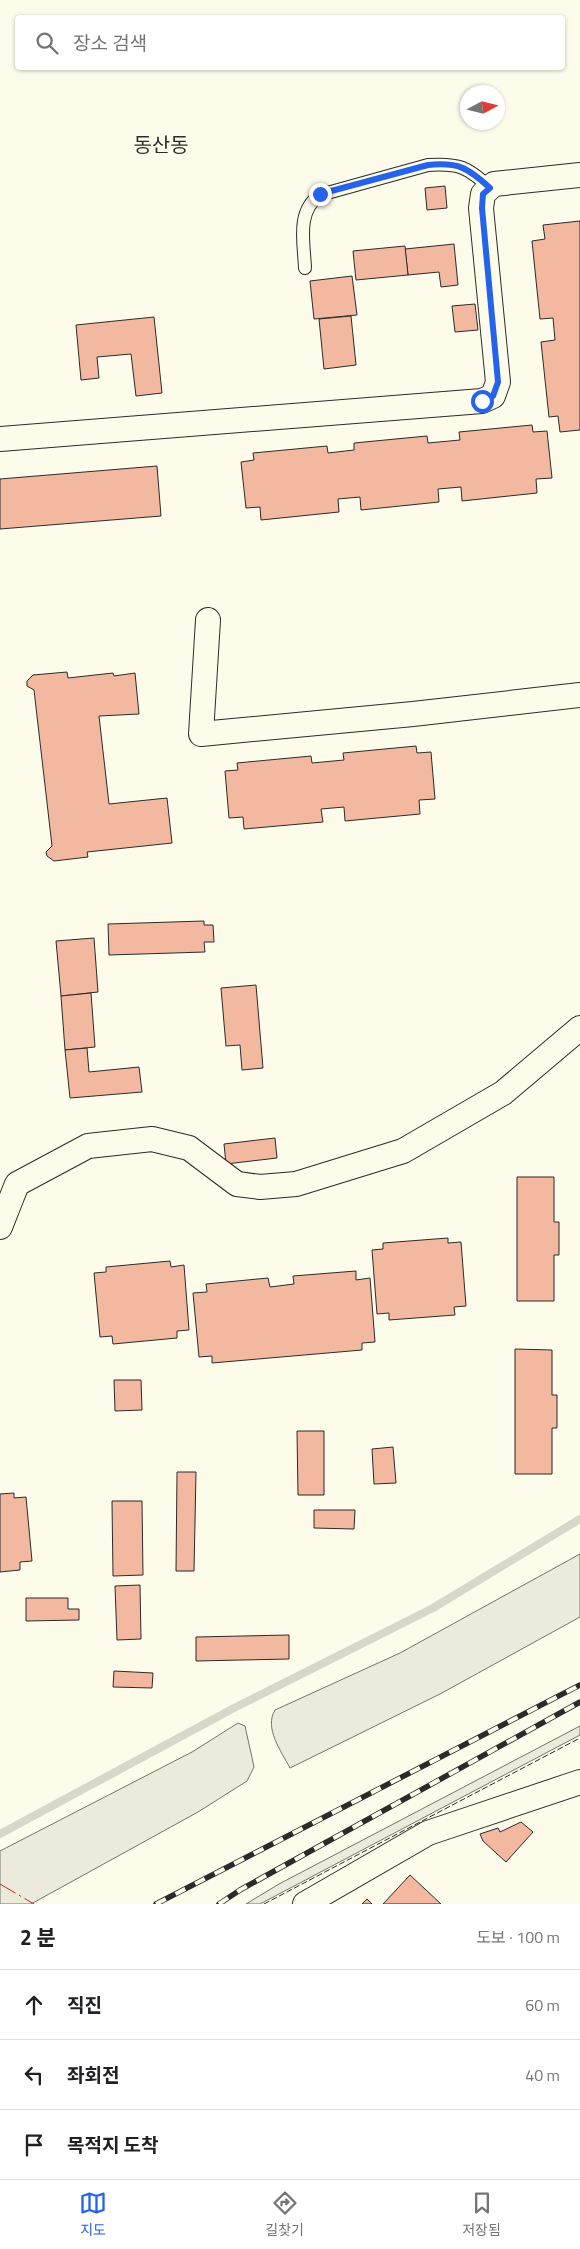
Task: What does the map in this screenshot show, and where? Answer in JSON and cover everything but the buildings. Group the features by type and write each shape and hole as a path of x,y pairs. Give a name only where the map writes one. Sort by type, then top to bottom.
{"street":[{"path":"0,439 482,401 493,396 498,382 482,208 483,194 494,184 580,175"},
{"path":"208,620 201,734 413,714 580,695"},
{"path":"0,1228 18,1184 88,1146 152,1139 189,1148 237,1184 260,1187 296,1184 403,1151 503,1093 580,1028"},
{"path":"305,1904 428,1833 580,1782"}],"lane":[{"path":"305,268 303,225 305,213 311,201 320,194 428,165 446,163 470,170 490,188"}],"shaded area":[{"path":"580,1554 580,1617 440,1694 290,1768 278,1747 273,1732 271,1724 275,1710 400,1653"},
{"path":"238,1723 245,1726 254,1767 247,1781 198,1812 31,1904 0,1904 0,1851 192,1752"},
{"path":"580,1726 580,1735 260,1904 246,1904 279,1884"}],"waterway":[{"path":"0,1834 234,1708 433,1608 580,1519"}],"railway":[{"path":"156,1904 580,1685"},
{"path":"219,1904 240,1890 580,1702"}],"fence":[{"path":"264,1904 580,1738"}],"power":[{"path":"0,1884 34,1904"}],"district":[{"name":"동산동","path":"161,144"}],"route":[{"path":"320,194 428,165 446,163 470,170 490,188 483,194 482,208 498,382 493,396 482,401"}]}
